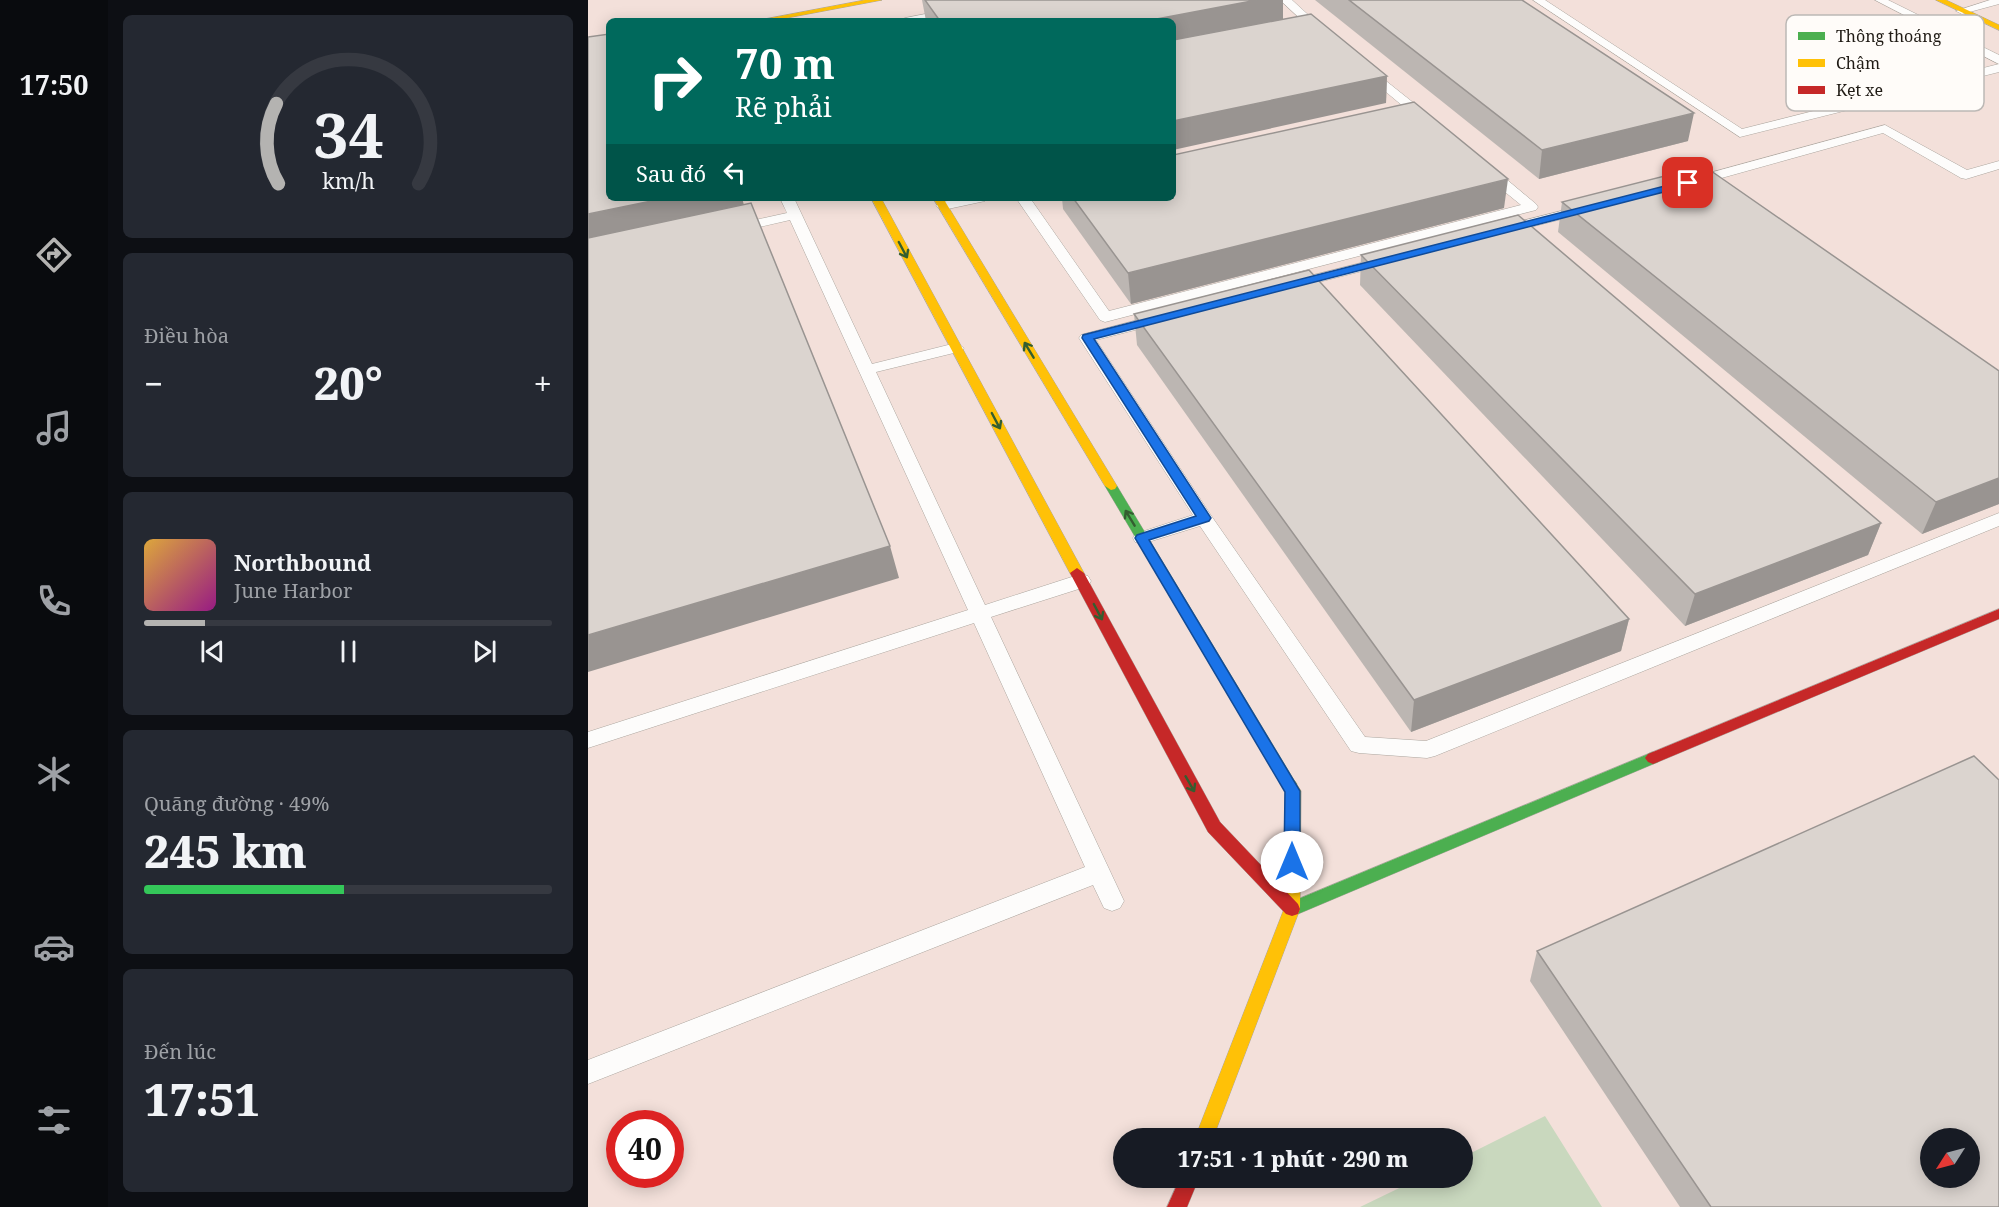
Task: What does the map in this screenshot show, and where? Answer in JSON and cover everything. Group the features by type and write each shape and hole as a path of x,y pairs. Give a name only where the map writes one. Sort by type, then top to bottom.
{"street":[{"path":"770,0 779,18"},
{"path":"784,18 878,0"},
{"path":"1940,0 1972,15"},
{"path":"1984,21 1999,28"},
{"path":"878,201 1214,827 1292,909"},
{"path":"940,202 1293,791 1292,909 1208,1128"},
{"path":"1292,909 1999,614"},
{"path":"1177,1207 1185,1188"}],"lane":[{"path":"1285,0 1314,26 1287,26"},
{"path":"1538,0 1740,133 1828,111"},
{"path":"1881,0 1910,15"},
{"path":"1962,10 1999,1"},
{"path":"920,18 961,10"},
{"path":"1984,52 1999,60"},
{"path":"1355,59 1403,105 1435,126"},
{"path":"1984,72 1999,68"},
{"path":"1698,189 1722,197 1707,177 1885,129 1966,174 1999,165"},
{"path":"1025,201 1105,317 1531,207 1479,163"},
{"path":"788,201 1112,901"},
{"path":"1492,233 1596,206"},
{"path":"714,233 795,215"},
{"path":"1272,290 1399,257"},
{"path":"1180,314 1087,338 1204,518 1359,745 1427,750 1999,519"},
{"path":"866,370 956,348"},
{"path":"1142,538 1204,518"},
{"path":"588,740 1081,581"},
{"path":"588,1072 1099,872"}],"shaded area":[{"path":"588,0 1999,0 1999,1207 588,1207"}],"green space":[{"path":"1545,1116 1602,1207 1360,1207 1399,1188 1473,1188 1473,1152"}],"building":[{"path":"925,0 1257,0 1162,18 938,18"},
{"path":"1349,0 1522,0 1694,113 1542,150"},
{"path":"1311,14 1387,76 1176,120 1176,39"},
{"path":"606,34 606,201 651,201 588,214 588,37"},
{"path":"1414,102 1508,179 1128,273 1075,201 1176,201 1176,154"},
{"path":"1704,166 1999,371 1999,478 1936,502 1562,202"},
{"path":"751,203 890,546 588,635 588,238"},
{"path":"1518,215 1881,523 1695,594 1361,255"},
{"path":"1309,270 1629,619 1414,700 1134,314"},
{"path":"1974,756 1999,780 1999,1207 1711,1207 1537,951"}],"traffic: fast":[{"path":"1111,486 1289,784"},
{"path":"1292,909 1653,758"}],"traffic: slow":[{"path":"775,18 878,0"},
{"path":"1940,0 1972,15"},
{"path":"1984,21 1999,28"},
{"path":"878,201 1077,573"},
{"path":"940,201 1111,486"},
{"path":"1208,1128 1292,909 1293,791 1289,784"}],"traffic: jam":[{"path":"1077,573 1214,827 1292,909"},
{"path":"1653,758 1999,614"},
{"path":"1177,1207 1185,1188"}],"route":[{"path":"1292,862 1293,791 1142,538 1204,518 1087,338 1688,183"}]}
